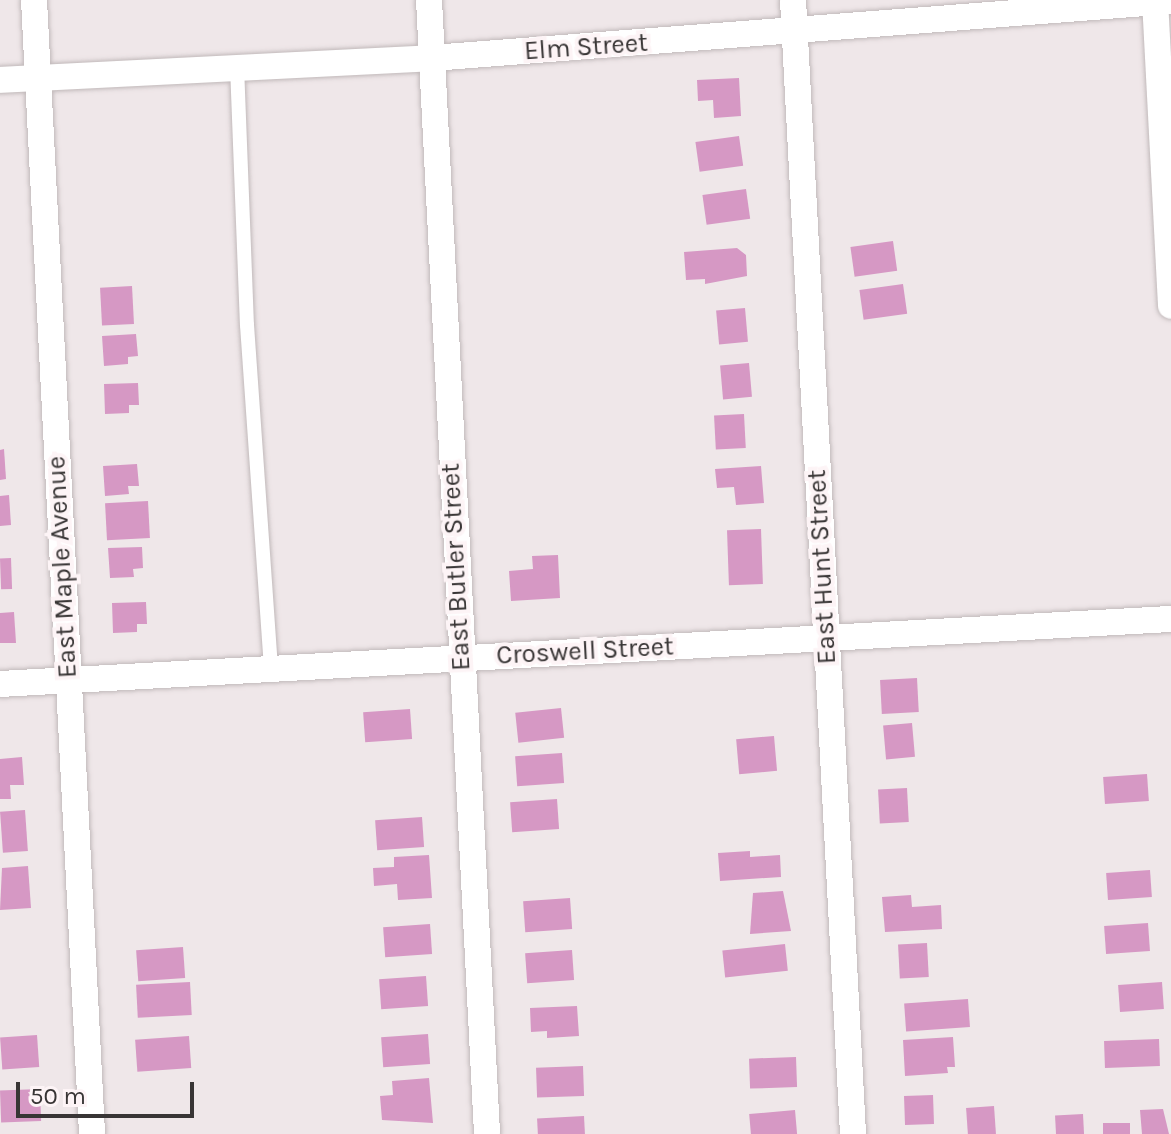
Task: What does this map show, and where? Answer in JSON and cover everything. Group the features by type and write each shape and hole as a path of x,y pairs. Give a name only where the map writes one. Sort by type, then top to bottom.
{"street":[{"name":"East Maple Avenue","path":"34,0 92,1134"},
{"name":"East Butler Street","path":"429,0 487,1134"},
{"name":"East Hunt Street","path":"793,0 853,1134"},
{"name":"Elm Street","path":"0,80 432,58 1161,1"},
{"path":"1161,1 1171,306"},
{"name":"Croswell Street","path":"0,684 1171,619"}],"lane":[{"path":"237,66 247,325 271,671"}],"building":[{"path":"739,78 741,116 714,118 713,100 698,101 697,80"},
{"path":"739,136 743,166 700,172 695,142"},
{"path":"746,189 750,219 707,225 702,195"},
{"path":"893,241 897,271 855,277 850,247"},
{"path":"737,248 746,255 747,276 705,284 705,279 686,280 684,252"},
{"path":"903,284 907,314 864,320 859,290"},
{"path":"132,286 134,324 102,326 100,288"},
{"path":"745,308 748,342 719,344 716,311"},
{"path":"136,334 138,356 128,357 128,364 104,366 102,336"},
{"path":"749,363 752,397 723,399 720,366"},
{"path":"138,383 139,405 129,405 129,413 105,414 104,384"},
{"path":"744,414 746,448 716,450 714,416"},
{"path":"4,449 6,479 0,480 0,450"},
{"path":"137,464 139,486 128,486 129,494 105,496 103,466"},
{"path":"761,466 764,503 736,505 734,487 717,488 715,469"},
{"path":"9,495 11,525 0,526 0,496"},
{"path":"148,501 150,538 107,540 105,503"},
{"path":"761,529 763,584 729,585 727,530"},
{"path":"142,547 143,568 133,569 134,577 110,578 108,548"},
{"path":"558,555 560,598 511,601 509,571 533,569 532,556"},
{"path":"0,558 11,558 12,589 1,589"},
{"path":"146,602 147,624 137,624 137,632 113,633 112,603"},
{"path":"14,612 16,643 0,643 0,613"},
{"path":"917,678 919,712 882,714 880,680"},
{"path":"561,708 564,738 518,743 515,713"},
{"path":"410,709 412,739 365,742 363,712"},
{"path":"912,723 915,757 886,759 883,726"},
{"path":"774,736 777,771 739,774 736,739"},
{"path":"562,753 564,783 517,786 515,756"},
{"path":"22,757 24,785 10,785 11,799 0,799 0,759"},
{"path":"1147,774 1149,801 1105,804 1103,777"},
{"path":"907,788 909,822 880,823 878,790"},
{"path":"557,799 559,829 512,832 510,802"},
{"path":"25,810 28,851 3,853 0,812"},
{"path":"422,817 424,847 377,850 375,820"},
{"path":"750,851 750,857 780,855 781,877 720,881 718,853"},
{"path":"429,855 432,898 398,900 397,884 374,886 373,868 394,867 394,857"},
{"path":"28,866 31,908 0,910 2,868"},
{"path":"1150,870 1152,897 1108,900 1106,873"},
{"path":"783,891 791,931 750,934 753,893"},
{"path":"911,895 912,907 941,905 942,929 885,932 882,897"},
{"path":"570,898 572,929 525,932 523,901"},
{"path":"1148,923 1150,951 1106,954 1104,926"},
{"path":"430,924 432,954 385,957 383,927"},
{"path":"927,943 929,977 900,978 898,945"},
{"path":"785,944 788,971 725,977 722,951"},
{"path":"183,947 185,978 138,981 136,950"},
{"path":"572,950 574,980 527,983 525,953"},
{"path":"426,976 428,1006 381,1009 379,979"},
{"path":"190,982 192,1015 138,1018 136,985"},
{"path":"1162,982 1164,1009 1120,1012 1118,985"},
{"path":"968,999 970,1027 906,1031 904,1003"},
{"path":"577,1006 579,1036 547,1038 547,1031 531,1032 530,1008"},
{"path":"428,1034 430,1064 383,1067 381,1037"},
{"path":"37,1035 39,1067 2,1070 0,1038"},
{"path":"189,1036 191,1068 137,1072 135,1040"},
{"path":"953,1037 955,1067 947,1067 948,1073 905,1076 903,1040"},
{"path":"1159,1039 1160,1066 1105,1068 1104,1041"},
{"path":"796,1057 797,1087 750,1089 749,1059"},
{"path":"583,1066 584,1096 537,1098 536,1068"},
{"path":"429,1078 433,1123 382,1120 380,1096 393,1095 392,1081"},
{"path":"40,1089 41,1121 1,1122 0,1090"},
{"path":"933,1095 934,1124 905,1125 904,1096"},
{"path":"994,1106 996,1134 968,1134 966,1108"},
{"path":"1163,1109 1169,1134 1142,1134 1140,1110"},
{"path":"795,1110 797,1134 751,1134 749,1114"},
{"path":"1083,1114 1084,1134 1056,1134 1055,1115"},
{"path":"584,1116 585,1134 538,1134 537,1118"},
{"path":"1103,1123 1130,1123 1130,1134 1103,1134"}]}
